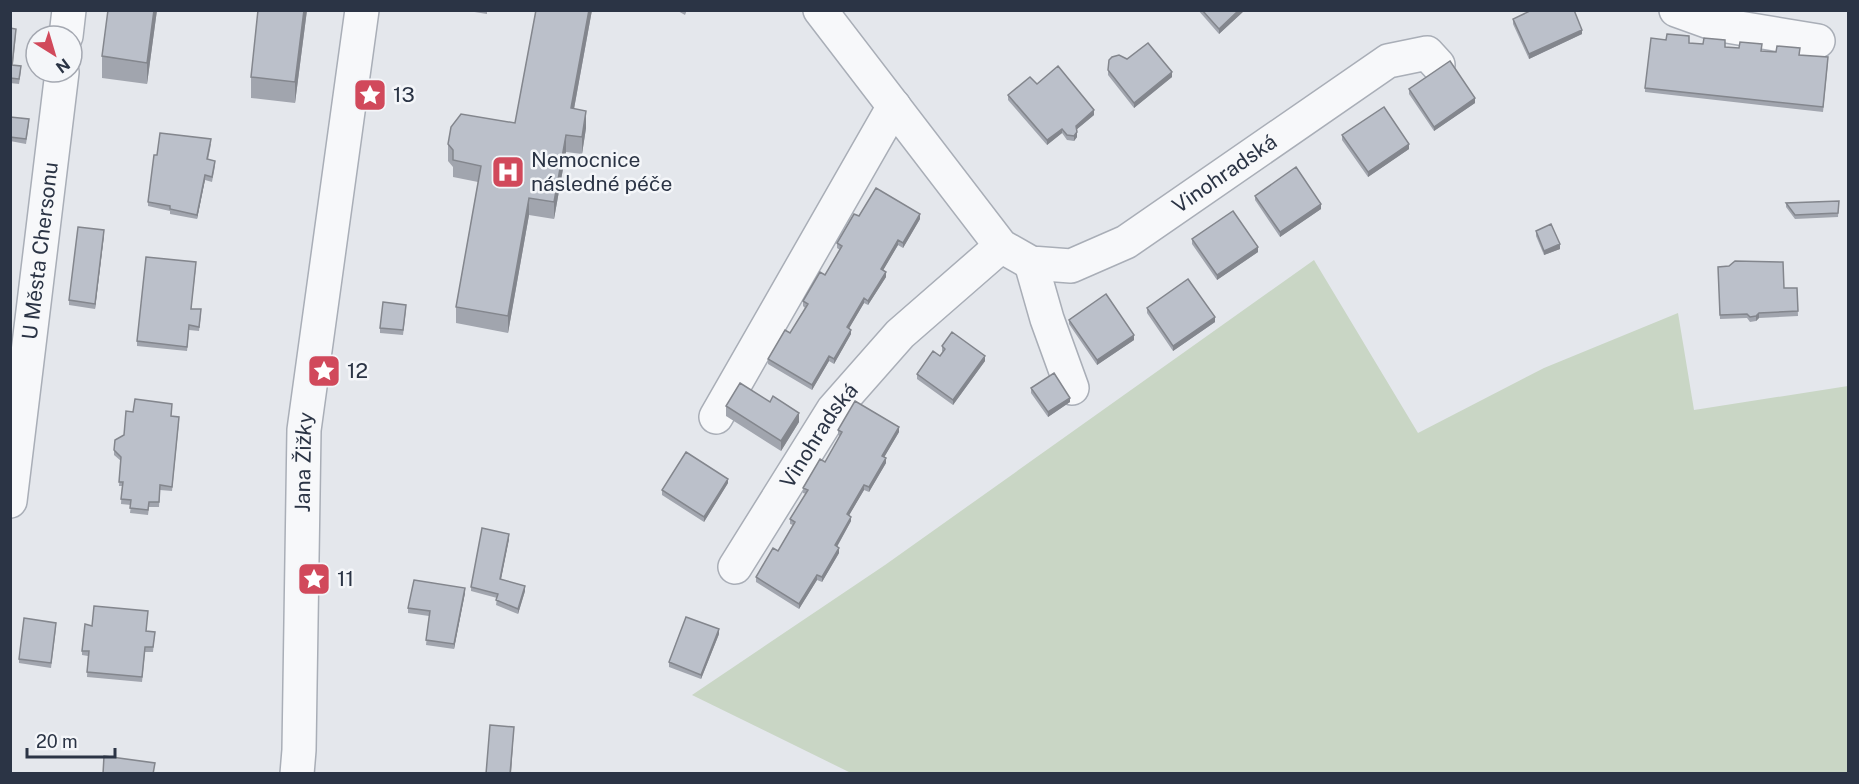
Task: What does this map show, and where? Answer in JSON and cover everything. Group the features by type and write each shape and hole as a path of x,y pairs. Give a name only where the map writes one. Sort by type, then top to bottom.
{"street":[{"name":"Jana Žižky","path":"297,774 304,430 362,10"},
{"name":"Vinohradská","path":"820,10 1001,246 1031,263 1071,266 1126,242 1388,61 1427,53 1438,65"},
{"path":"1676,10 1715,24 1818,41"},
{"name":"U Města Chersonu","path":"10,501 61,84"},
{"path":"716,417 894,106"},
{"name":"Vinohradská","path":"735,567 834,410 900,334 1001,246"},
{"path":"1031,263 1047,319 1072,388"}],"green space":[{"path":"1314,260 1418,433 1544,368 1678,313 1694,410 1848,386 1848,773 851,773 692,695 885,565"}],"building":[{"path":"108,10 154,10 147,63 102,56"},
{"path":"258,10 304,10 295,82 251,77"},
{"name":"Nemocnice následné péče","path":"536,10 589,10 571,108 586,111 582,137 566,135 554,202 529,198 508,316 456,307 481,166 453,160 453,150 448,144 451,127 461,114 515,123"},
{"path":"1202,10 1239,10 1219,29"},
{"path":"1532,10 1574,10 1582,30 1529,54 1513,19"},
{"path":"10,28 16,29 12,65 21,66 19,79 10,78"},
{"path":"1667,34 1689,36 1689,43 1703,44 1704,38 1725,40 1725,47 1739,48 1740,42 1762,44 1761,51 1776,52 1777,46 1800,48 1799,55 1828,57 1823,107 1645,88 1651,38 1666,40"},
{"path":"1148,43 1172,72 1134,103 1108,70 1109,60 1119,55 1127,59"},
{"path":"1450,61 1475,98 1434,127 1409,89"},
{"path":"1058,66 1094,110 1076,126 1077,132 1074,136 1067,135 1062,129 1047,140 1008,95 1030,77 1037,84"},
{"path":"1384,107 1409,144 1368,172 1342,135"},
{"path":"10,117 29,119 26,139 10,137"},
{"path":"160,133 211,139 207,159 215,161 212,177 205,175 197,215 148,202 154,155 157,155"},
{"path":"1296,167 1321,204 1280,232 1255,196"},
{"path":"876,188 920,214 903,243 898,240 881,269 886,272 868,301 864,298 847,327 851,330 834,359 829,356 812,385 768,359 785,330 790,333 808,304 803,301 820,272 825,275 842,246 837,243 854,214 859,216"},
{"path":"1839,201 1838,213 1795,215 1786,203"},
{"path":"1233,211 1258,247 1217,275 1192,239"},
{"path":"1551,224 1560,244 1544,251 1536,231"},
{"path":"78,227 104,230 95,304 69,300"},
{"path":"146,257 196,262 191,309 201,309 199,327 189,325 187,347 137,341"},
{"path":"1735,261 1783,262 1784,288 1797,288 1798,311 1759,313 1750,317 1747,314 1720,315 1718,267 1729,266"},
{"path":"1188,279 1215,317 1173,346 1147,308"},
{"path":"1106,294 1134,335 1097,360 1069,320"},
{"path":"383,302 406,305 403,330 380,328"},
{"path":"952,332 985,356 953,400 917,374 933,351 940,356 945,349 942,346"},
{"path":"1054,373 1070,398 1048,412 1031,388"},
{"path":"740,383 770,402 773,396 799,413 781,441 726,406"},
{"path":"135,399 172,404 171,416 179,417 172,487 160,485 159,502 149,502 148,510 130,508 131,500 121,499 123,482 119,482 121,457 114,450 115,440 124,435 126,411 133,412"},
{"path":"855,401 899,427 882,456 886,458 869,487 864,485 847,514 851,517 835,545 839,548 822,577 817,575 799,604 756,577 773,548 778,551 795,522 790,519 808,490 803,488 820,459 825,462 842,432 838,430"},
{"path":"686,452 728,479 704,517 662,490"},
{"path":"482,528 509,534 500,579 525,586 518,609 496,600 498,594 471,587"},
{"path":"414,580 465,588 454,644 426,640 430,611 408,608"},
{"path":"94,606 148,611 146,631 155,632 153,647 145,647 142,677 87,672 89,651 82,651 85,624 92,626"},
{"path":"686,617 719,629 701,675 669,662"},
{"path":"24,618 56,623 51,663 19,659"},
{"path":"490,725 514,727 510,774 486,774"},
{"path":"104,756 155,763 153,774 103,774"}],"place":[{"name":"13","path":"370,95"},
{"name":"Nemocnice následné péče","path":"508,172"},
{"name":"12","path":"324,371"},
{"name":"11","path":"314,579"}]}
